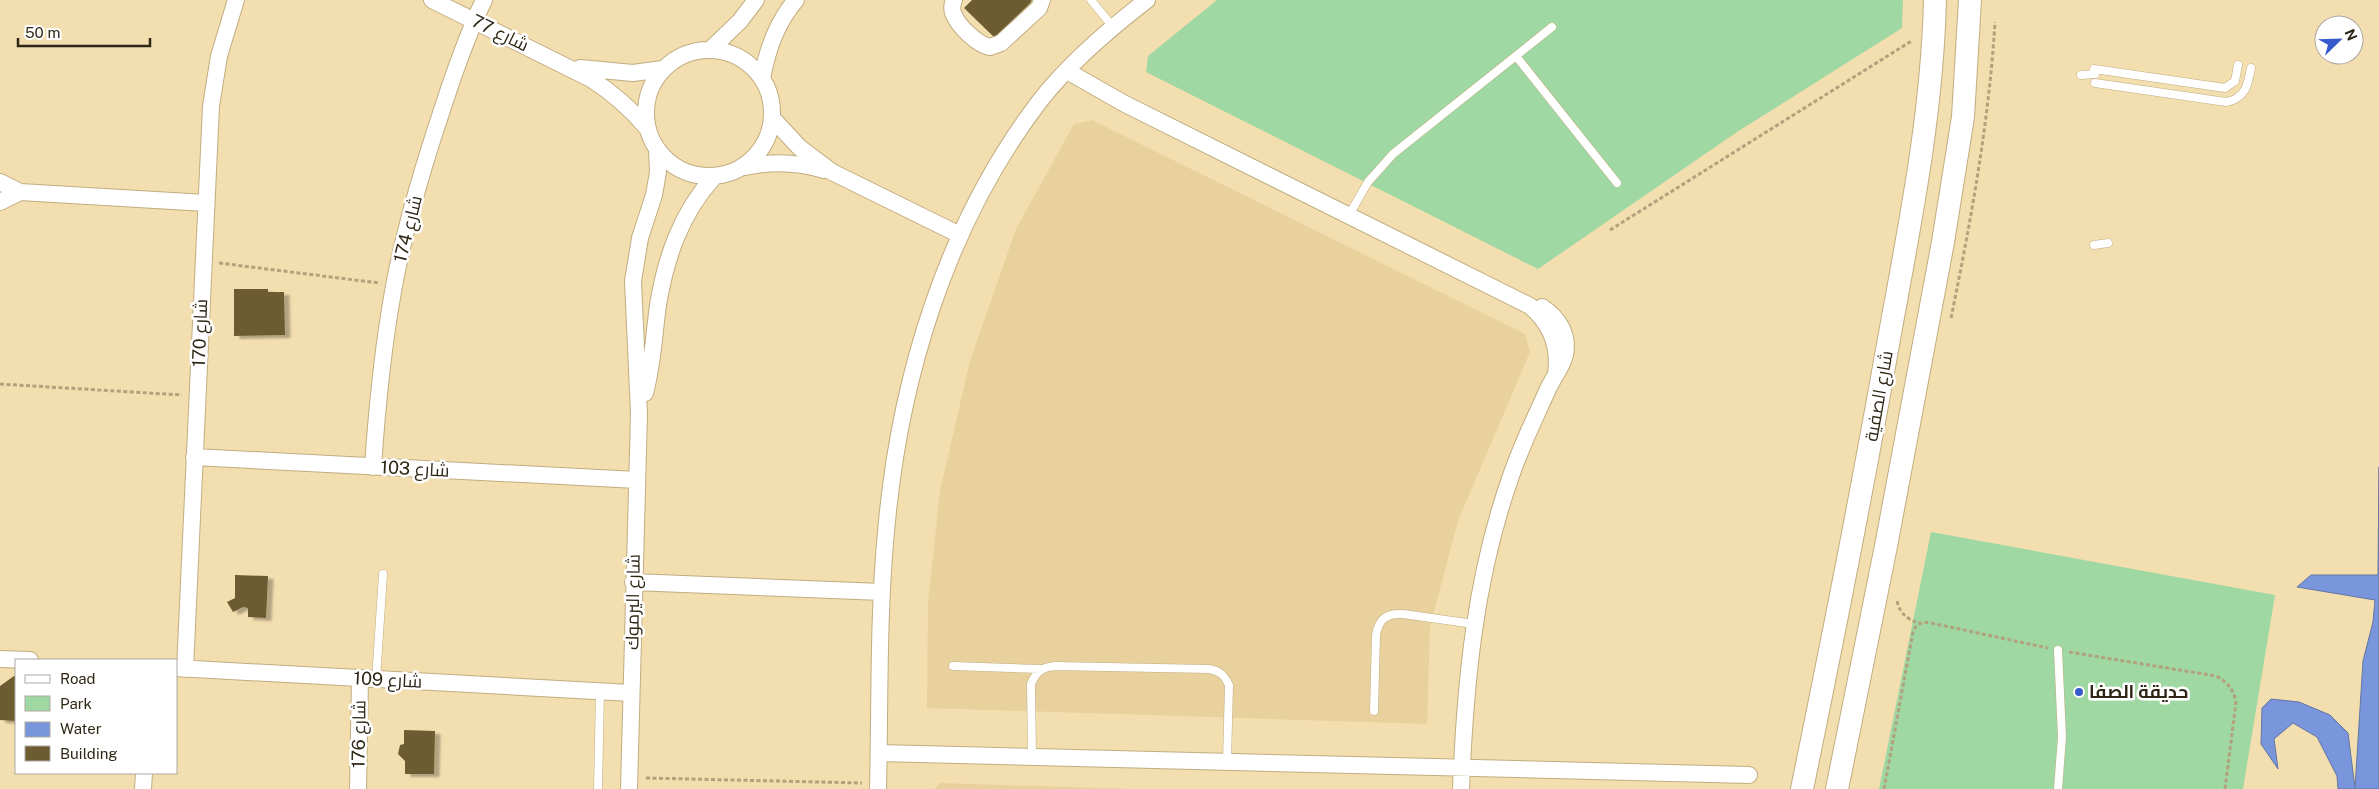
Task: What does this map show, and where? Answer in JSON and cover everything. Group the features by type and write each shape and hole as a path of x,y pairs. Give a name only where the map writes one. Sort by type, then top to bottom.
{"main road":[{"name":"شارع الصفية","path":"1802,789 1854,535 1919,182 1930,101 1935,0"},
{"name":"شارع الصفية","path":"1837,789 1886,546 1943,242 1962,117 1970,0"}],"street":[{"name":"شارع 170","path":"181,668 194,457 211,106 219,56 236,0"},
{"name":"شارع 77","path":"432,0 568,66 612,92 631,108 647,128"},
{"name":"شارع 174","path":"373,467 378,397 394,285 428,151 474,20 484,0"},
{"path":"710,50 740,21 756,0"},
{"path":"762,79 772,40 780,22 796,0"},
{"path":"954,0 952,8 957,20 979,42 990,48 1001,43 1039,8 1042,0"},
{"path":"878,786 882,592 893,470 904,410 919,350 960,235 996,165 1040,100 1113,27 1147,0"},
{"path":"710,50 726,52 740,58 752,67 762,79 768,91 772,118 763,146 742,167 729,174 714,177 682,171 666,160 657,150 647,128 645,112 653,82 663,70 685,55 710,50"},
{"name":"شارع 77","path":"568,66 633,73 663,70"},
{"path":"1067,71 1125,104 1518,299 1543,308 1559,323 1566,344 1561,366 1530,428 1511,476 1483,574 1474,624 1461,789"},
{"path":"772,118 800,148 832,172 960,235"},
{"name":"شارع اليرموك","path":"629,783 639,414 633,281 640,238 654,195 658,172 657,150"},
{"path":"742,167 787,162 832,172"},
{"name":"شارع اليرموك","path":"639,414 651,365 658,306 675,238 685,215 699,194 714,177"},
{"path":"0,182 20,192 206,203"},
{"path":"0,202 20,192"},
{"name":"شارع 103","path":"194,457 636,480"},
{"path":"633,582 882,592"},
{"path":"0,659 15,660"},
{"name":"شارع 109","path":"181,668 631,693"},
{"name":"شارع 176","path":"358,789 360,678"},
{"path":"879,753 1749,775"},
{"path":"143,789 144,774"}],"lane":[{"path":"1091,0 1113,27"},
{"path":"1349,215 1368,182 1393,154 1552,27"},
{"path":"1516,56 1617,183"},
{"path":"2081,75 2225,88 2234,81 2238,65"},
{"path":"2095,75 2226,102 2232,101 2243,94 2249,82 2251,68"},
{"path":"2094,245 2108,243"},
{"path":"376,679 383,574"},
{"path":"1374,710 1377,625 1384,617 1393,613 1474,624"},
{"path":"2058,650 2062,737 2058,789"},
{"path":"953,666 1041,669 1055,666 1209,669 1218,671 1225,677 1229,685 1227,761"},
{"path":"1032,756 1031,684 1035,675 1041,669"},
{"path":"598,789 600,691"}],"path":[{"path":"1610,230 1934,26"},
{"path":"203,261 394,285"},
{"path":"0,384 197,396"},
{"path":"1884,789 1914,632 1917,626 1925,622 2058,650 2216,676 2224,680 2234,694 2236,702 2225,789"},
{"path":"629,783 878,786"}],"shaded area":[{"path":"1092,120 1525,334 1530,352 1458,521 1430,626 1427,724 927,708 928,603 940,491 970,361 1016,229 1074,124"},
{"path":"940,783 1134,789 934,789"}],"green space":[{"path":"1217,0 1903,0 1902,28 1737,132 1538,269 1146,72 1148,56"},
{"name":"حديقة الصفا","path":"1931,532 2275,595 2243,789 1879,789"}],"water":[{"path":"2379,467 2379,789 2338,789 2337,776 2317,737 2293,723 2274,739 2278,769 2261,744 2262,708 2271,699 2299,702 2330,715 2348,733 2355,788 2363,661 2373,622 2375,600 2297,587 2311,575 2378,575"}],"building":[{"path":"972,0 1032,1 995,38 964,8"},
{"path":"234,289 268,289 268,292 284,292 285,335 234,336"},
{"path":"235,575 268,576 266,618 248,617 248,608 243,607 233,612 227,602 235,598"},
{"path":"15,676 15,721 0,720 0,686"},
{"path":"404,730 435,731 434,774 405,774 405,761 398,754 400,745 404,744"}],"place":[{"name":"حديقة الصفا","path":"2079,692"}]}
